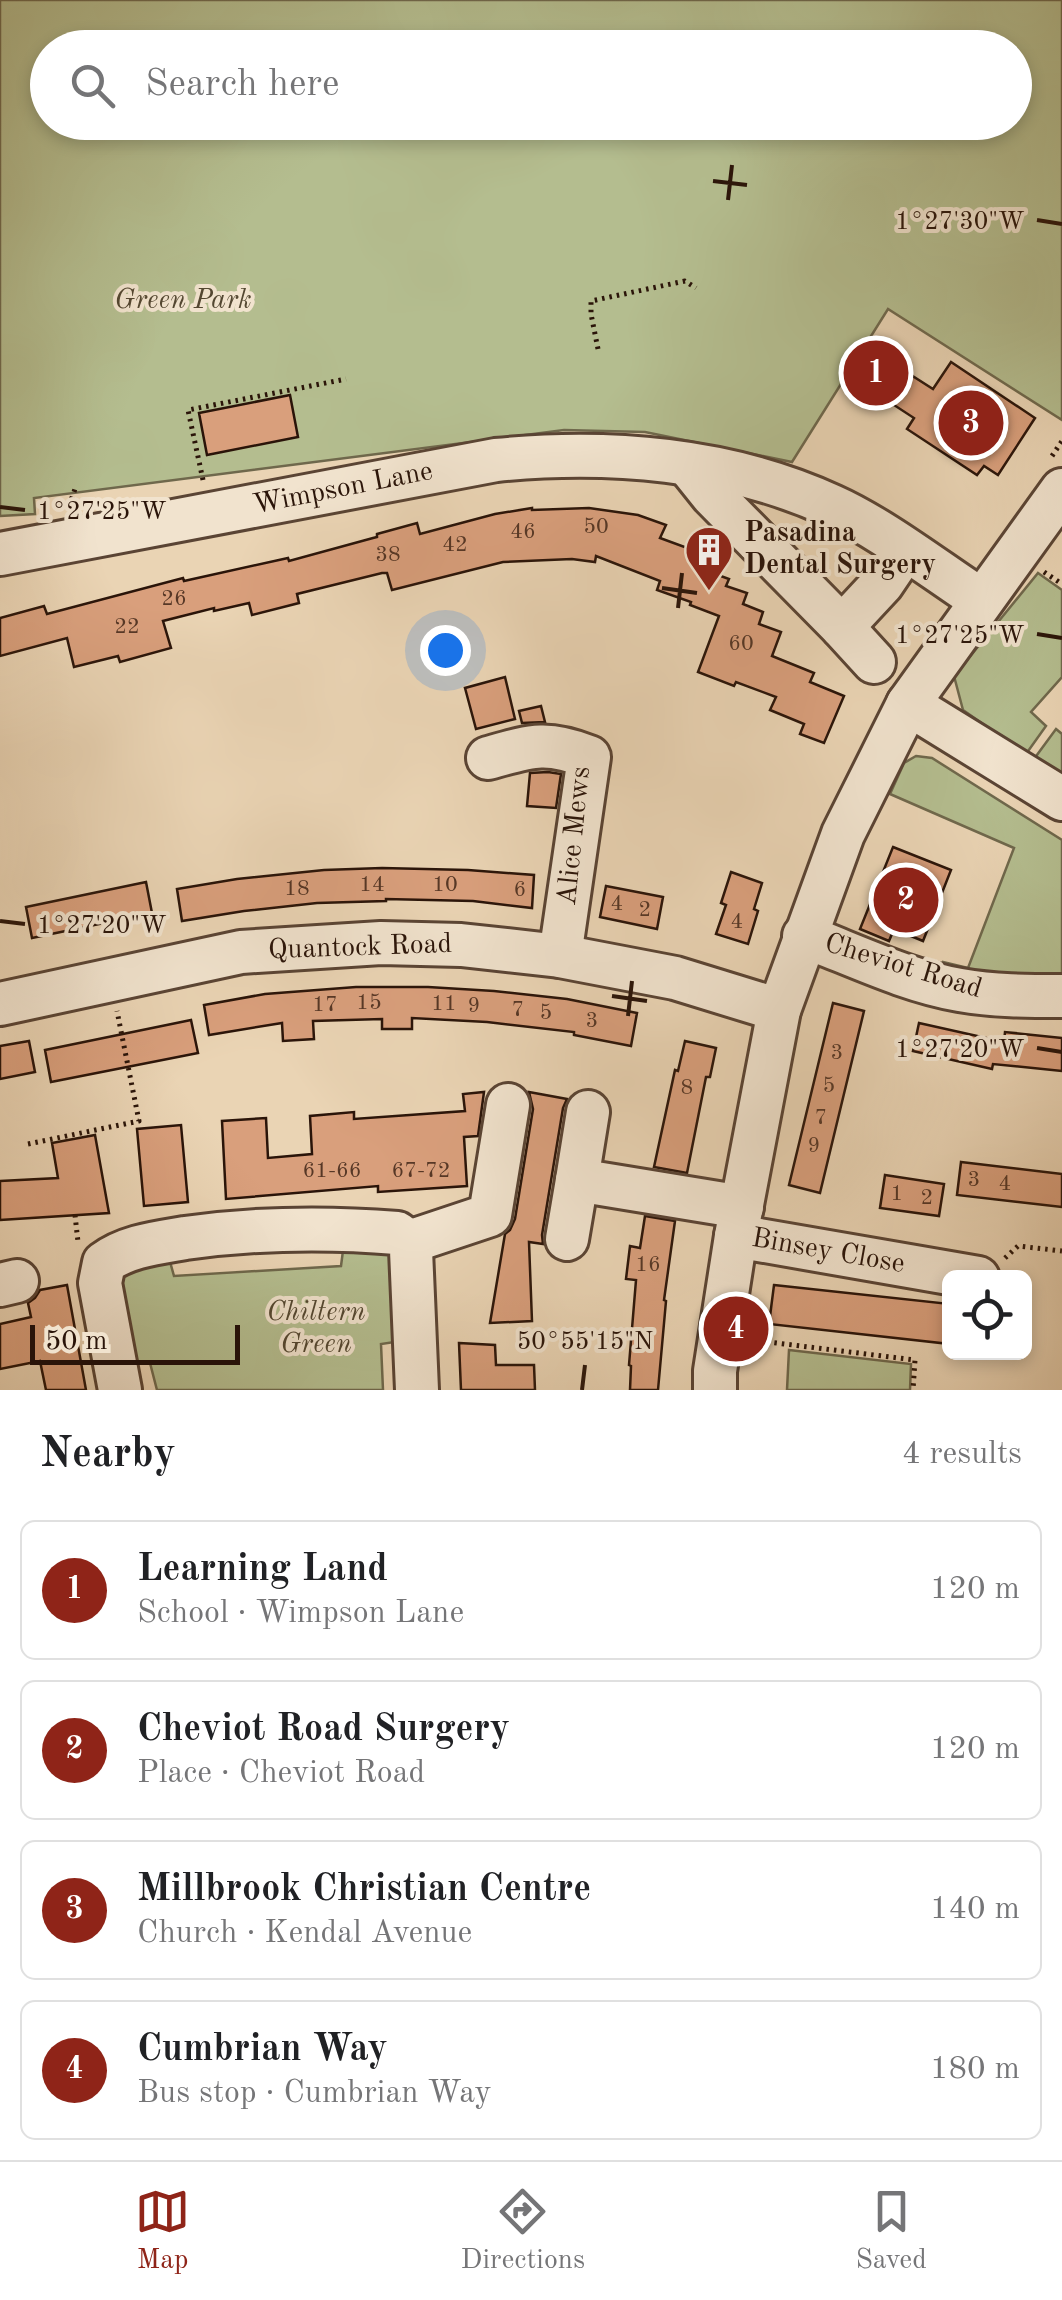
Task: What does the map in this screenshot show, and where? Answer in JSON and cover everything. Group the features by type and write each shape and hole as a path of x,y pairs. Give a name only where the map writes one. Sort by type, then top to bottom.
{"street":[{"name":"Wimpson Lane","path":"0,554 427,472 528,457 641,456 740,474 834,506 981,600"},
{"path":"688,466 874,662"},
{"path":"715,1390 739,1221 778,1010 843,834 908,704 1062,490"},
{"path":"842,627 882,584 905,550"},
{"path":"908,704 1062,799"},
{"name":"Alice Mews","path":"488,758 534,746 562,746 588,756 560,956"},
{"name":"Cheviot Road","path":"804,936 955,989 1002,996 1062,996"},
{"name":"Quantock Road","path":"0,1004 242,952 381,943 461,945 560,956 674,978 778,1010"},
{"path":"409,1242 488,1227 508,1105"},
{"path":"566,1239 588,1112"},
{"name":"Binsey Close","path":"577,1180 739,1221 977,1270"},
{"path":"120,1390 100,1283 104,1263 120,1251 164,1242 243,1230 299,1228 397,1232 409,1242 417,1390"}],"path":[{"path":"598,350 591,301 685,281 696,288"},
{"path":"210,514 188,410 346,379"},
{"path":"28,1144 139,1120 111,979"},
{"path":"989,1270 1018,1246 1062,1251"},
{"path":"750,1340 915,1360 913,1390"}],"green space":[{"name":"Green Park","path":"0,0 1062,0 1062,420 888,309 792,462 645,432 564,430 34,498 35,514 0,516"},
{"path":"1038,573 1062,590 1062,677 1031,712 1046,726 1026,754 963,710 954,676"},
{"path":"1056,729 1062,734 1062,778 1034,759"},
{"path":"916,756 932,758 1062,840 1062,987 940,972 943,962 968,968 1014,848 890,794 904,763"},
{"name":"Chiltern Green","path":"344,1243 397,1247 408,1340 381,1344 383,1390 157,1390 150,1363 127,1363 115,1270 167,1251 174,1276 341,1266"},
{"path":"789,1350 911,1364 910,1390 787,1390"}],"building":[{"path":"864,345 933,389 951,362 1035,418 998,475 984,466 977,475 907,429 914,418 845,373"},
{"path":"290,395 298,437 207,455 199,413"},
{"path":"532,508 589,508 638,515 666,525 660,538 701,553 696,567 729,579 726,586 747,593 743,604 763,612 759,624 781,632 772,656 814,673 810,682 844,696 824,743 800,734 804,724 770,710 776,697 698,672 719,616 657,590 660,581 596,556 595,562 503,562 392,590 387,573 382,573 297,594 299,603 252,615 249,603 214,608 163,621 171,648 120,662 118,656 74,667 67,638 0,656 0,618 44,606 47,614 183,578 184,581 288,558 289,561 417,523 420,534"},
{"path":"505,677 515,719 476,729 465,688"},
{"path":"541,706 545,722 522,723 519,711"},
{"path":"530,773 561,774 556,808 527,806"},
{"path":"893,847 951,870 923,941 894,929 889,941 860,929"},
{"path":"382,868 534,875 532,908 473,901 386,899 317,903 182,921 177,889 324,870"},
{"path":"731,872 762,883 748,944 716,934"},
{"path":"146,882 152,913 32,938 26,907"},
{"path":"606,886 663,897 657,929 600,917"},
{"path":"356,987 494,991 567,999 637,1013 631,1046 574,1032 412,1018 412,1029 382,1029 382,1019 313,1021 314,1039 283,1041 282,1023 209,1035 204,1005 265,994"},
{"path":"833,1003 864,1011 820,1193 789,1185"},
{"path":"191,1020 198,1053 51,1082 45,1050"},
{"path":"919,1023 1004,1042 1005,1032 1062,1038 1062,1071 993,1064 992,1069 913,1051"},
{"path":"29,1041 35,1072 0,1079 0,1046"},
{"path":"685,1041 716,1048 710,1077 706,1077 687,1173 654,1167"},
{"path":"484,1092 478,1136 464,1137 467,1186 378,1192 378,1186 226,1199 222,1121 266,1118 268,1158 312,1154 310,1116 354,1112 354,1119 465,1111 463,1094"},
{"path":"529,1092 567,1099 543,1244 529,1242 532,1321 490,1323 505,1234 515,1219 533,1109"},
{"path":"181,1125 188,1202 144,1206 137,1129"},
{"path":"95,1135 109,1213 0,1220 0,1181 58,1178 52,1143"},
{"path":"961,1162 1062,1174 1062,1207 957,1195"},
{"path":"885,1175 944,1184 939,1216 880,1208"},
{"path":"645,1216 675,1221 664,1300 658,1390 630,1390 636,1280 626,1279 630,1246 640,1248"},
{"path":"67,1285 86,1390 46,1390 40,1361 0,1369 0,1324 31,1317 28,1303 40,1290"},
{"path":"774,1285 942,1303 942,1343 769,1324"},
{"path":"459,1343 495,1345 496,1365 534,1365 535,1390 461,1390"}],"place":[{"name":"Learning Land","path":"876,373"},
{"name":"Millbrook Christian Centre","path":"971,423"},
{"name":"Pasadina Dental Surgery","path":"709,592"},
{"name":"Cheviot Road Surgery","path":"906,900"},
{"name":"Cumbrian Way","path":"736,1329"}]}
